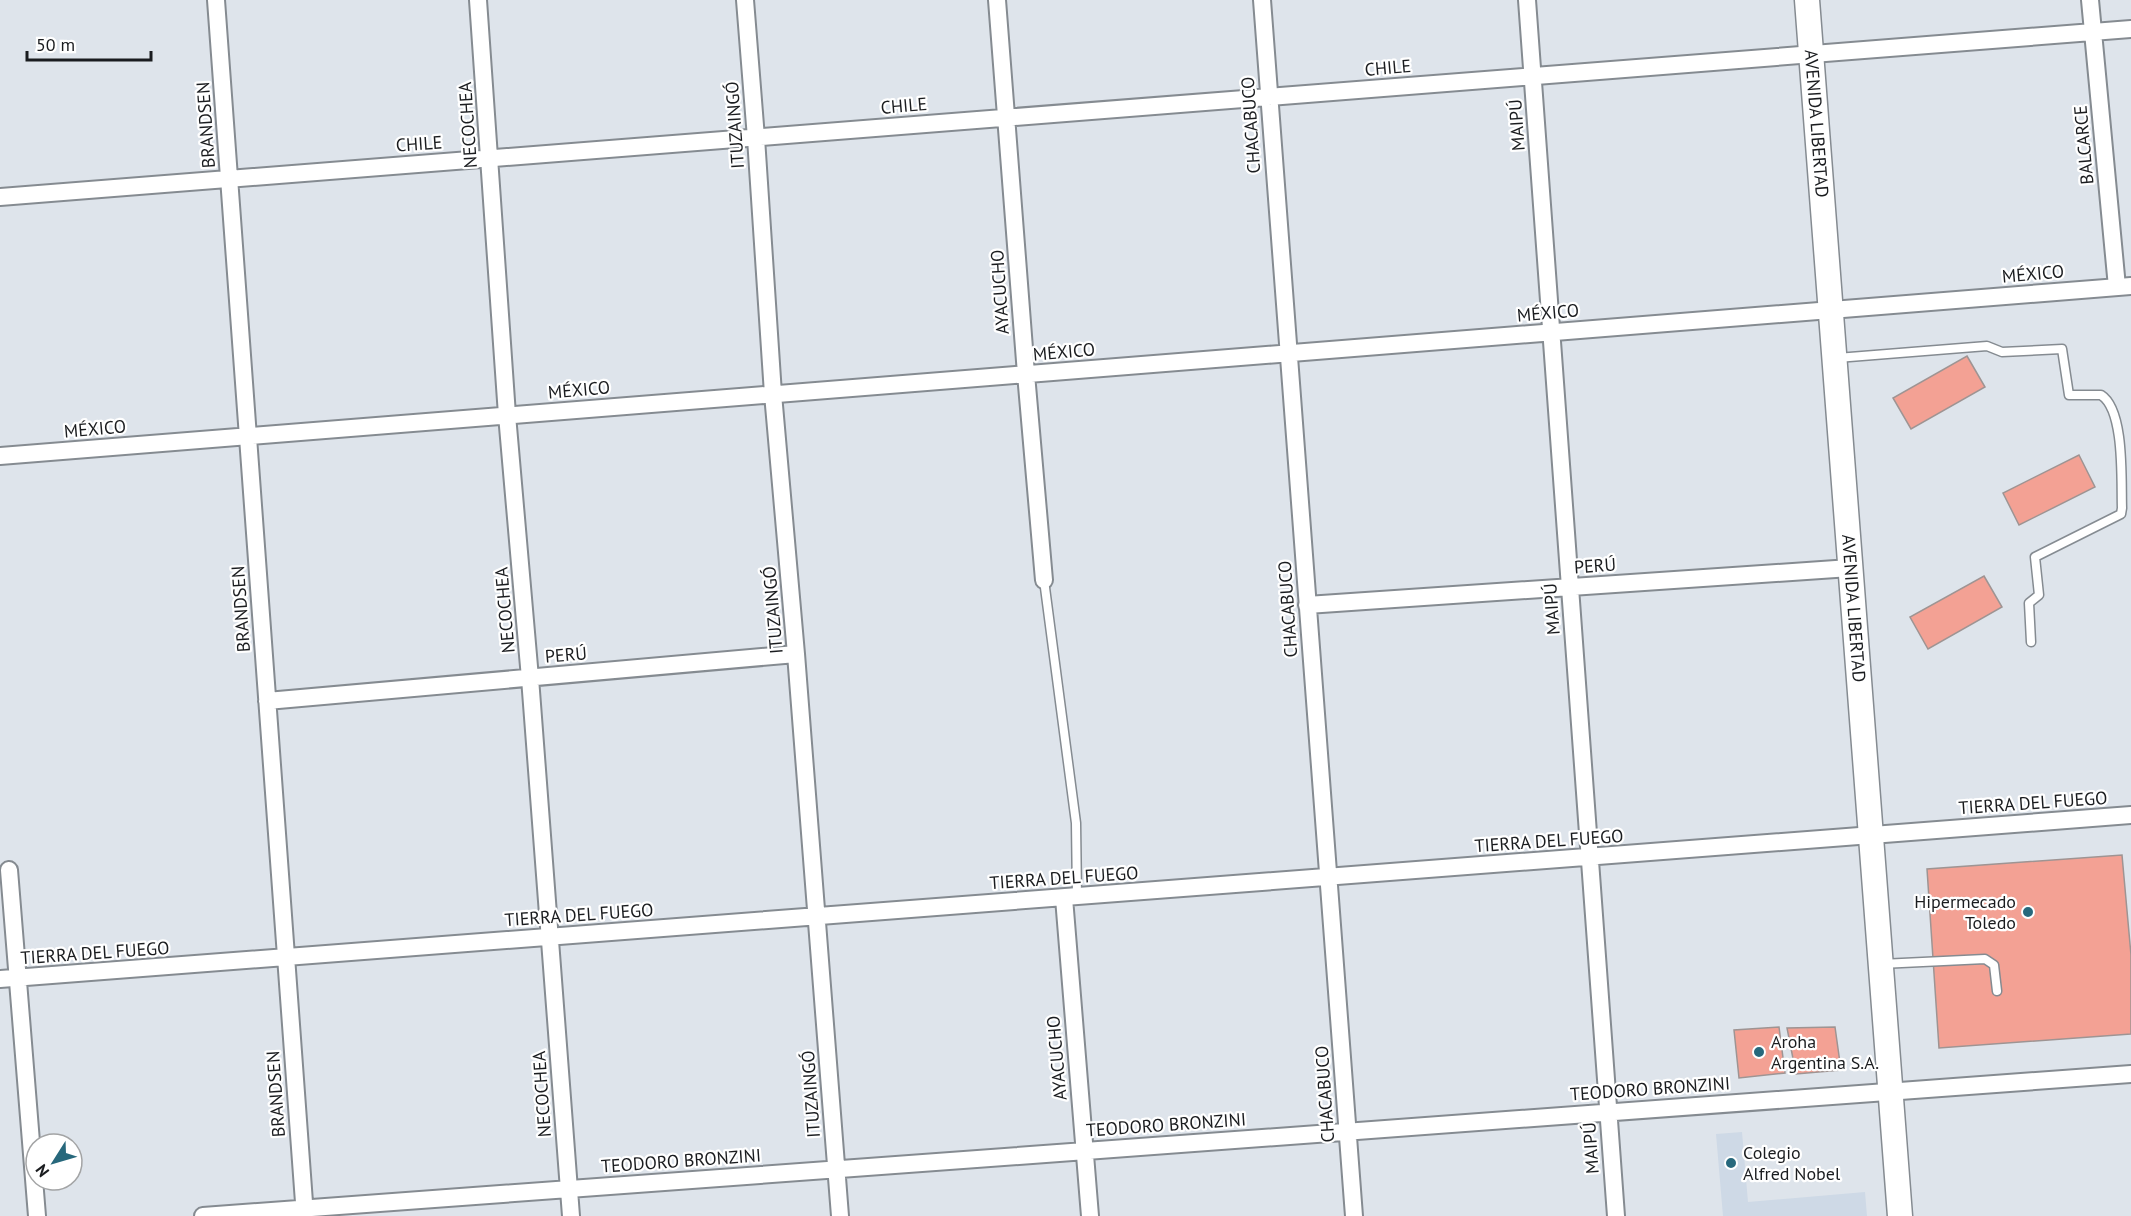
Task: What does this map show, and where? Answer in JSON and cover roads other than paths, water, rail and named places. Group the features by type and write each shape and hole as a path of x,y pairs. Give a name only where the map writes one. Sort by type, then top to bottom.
{"main road":[{"name":"AVENIDA LIBERTAD","path":"1807,0 1900,1216"}],"street":[{"name":"BRANDSEN","path":"216,0 305,1212"},
{"name":"NECOCHEA","path":"478,0 507,415 530,678 571,1216"},
{"name":"ITUZAINGÓ","path":"745,0 773,394 796,654 840,1216"},
{"name":"AYACUCHO","path":"997,0 1044,580"},
{"name":"CHACABUCO","path":"1262,0 1354,1216"},
{"name":"MAIPÚ","path":"1527,0 1616,1216"},
{"name":"BALCARCE","path":"2090,0 2124,287"},
{"name":"CHILE","path":"0,197 2131,29"},
{"name":"MÉXICO","path":"0,456 2124,287"},
{"name":"PERÚ","path":"1307,605 1850,568"},
{"name":"PERÚ","path":"267,701 796,654"},
{"name":"TIERRA DEL FUEGO","path":"0,979 2131,815"},
{"path":"9,870 37,1216"},
{"name":"AYACUCHO","path":"1070,897 1089,1216"},
{"name":"TEODORO BRONZINI","path":"203,1216 305,1212 569,1189 2131,1074"}],"lane":[{"path":"1834,358 1987,346 2002,352 2062,349 2069,395 2101,395 2110,404 2118,426 2121,514 2035,557 2039,595 2029,603 2031,642"},
{"path":"1044,580 1076,823 1070,897"},
{"path":"1881,964 1985,959 1994,965 1997,991"}],"place":[{"name":"Hipermecado Toledo","path":"2028,912"},
{"name":"Aroha Argentina S.A.","path":"1759,1052"},
{"name":"Colegio Alfred Nobel","path":"1731,1163"}]}
